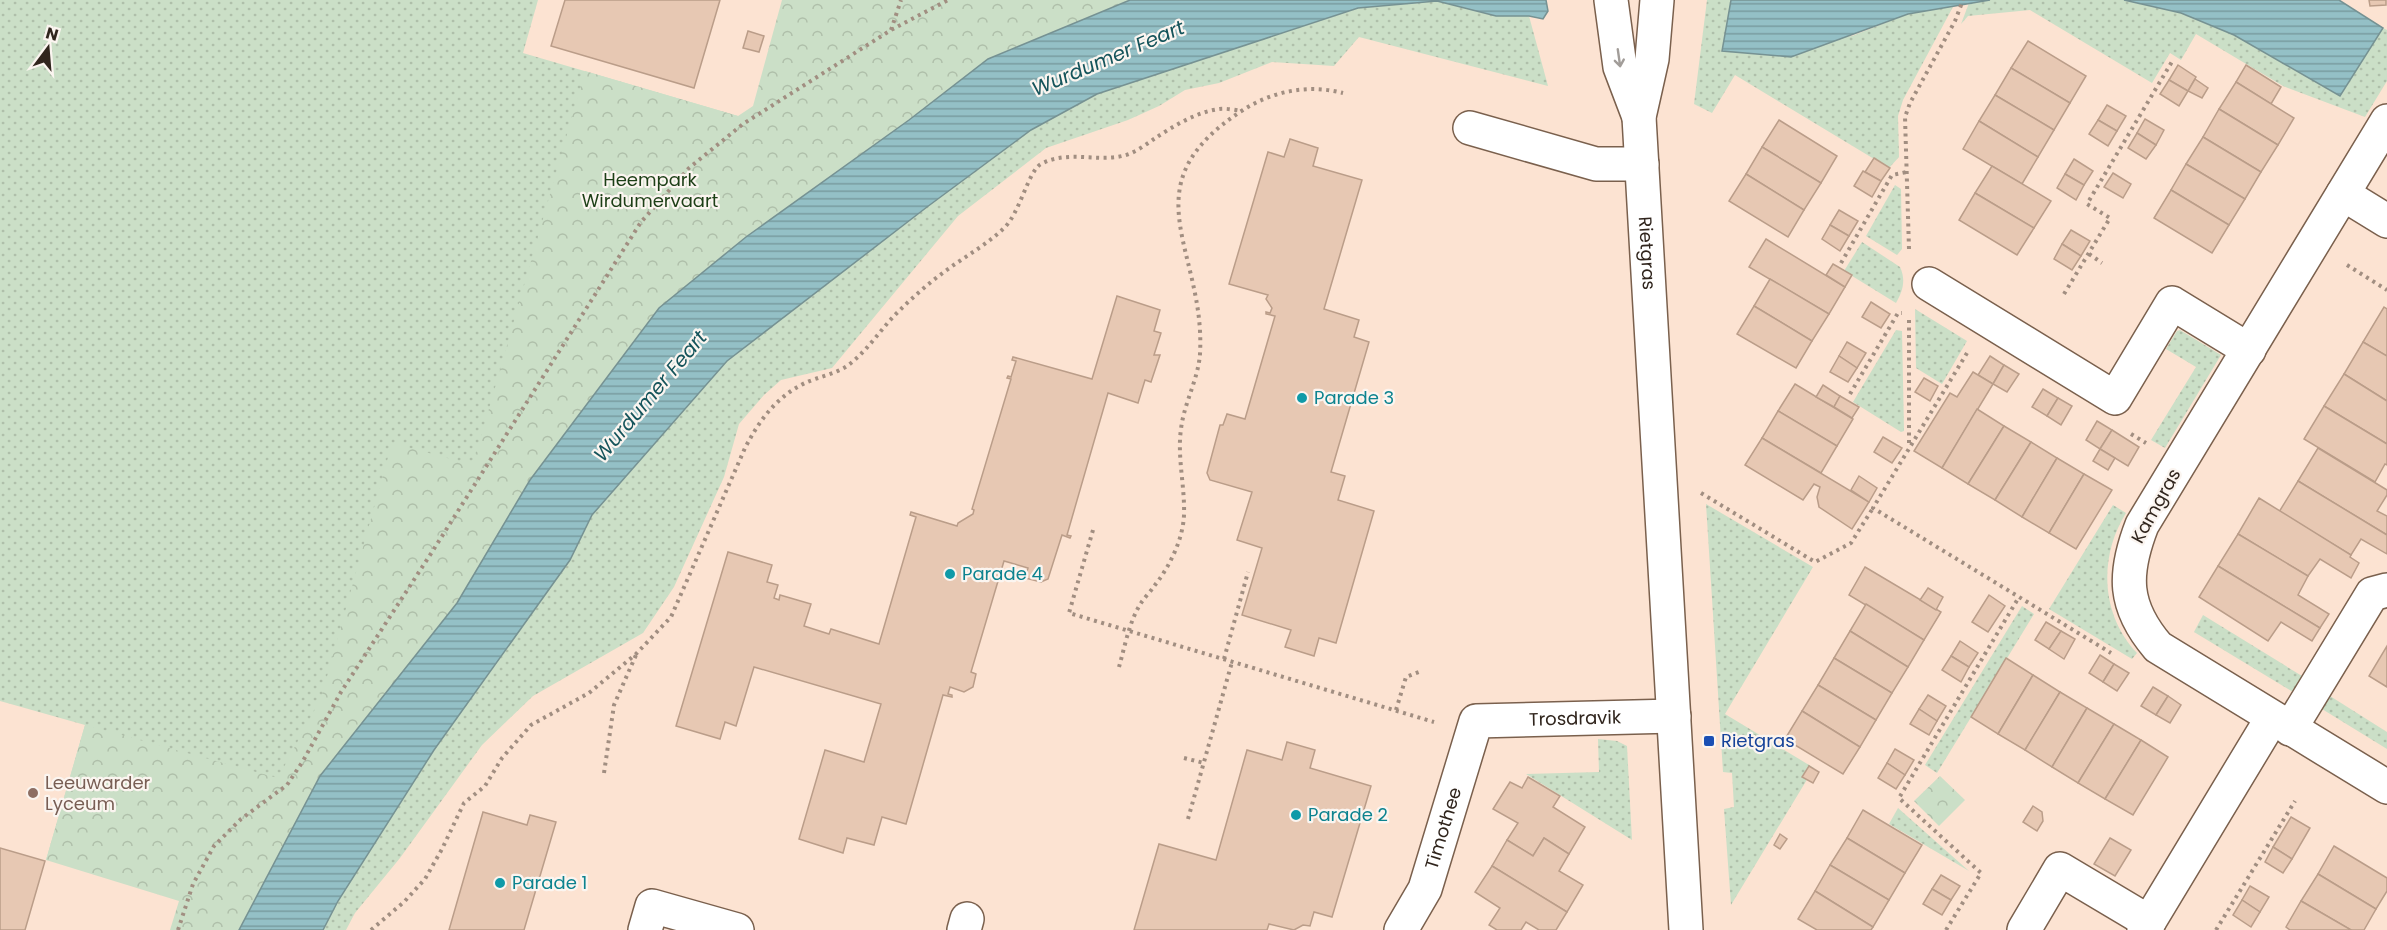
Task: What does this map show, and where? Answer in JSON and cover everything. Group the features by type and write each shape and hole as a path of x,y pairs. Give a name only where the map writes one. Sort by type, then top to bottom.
{"street":[{"name":"Rietgras","path":"1611,0 1620,67 1639,117"},
{"name":"Rietgras","path":"1657,0 1652,59 1639,117 1686,930"},
{"name":"Kamgras","path":"2387,121 2142,525 2133,548 2128,576 2132,604 2143,630 2158,647 2387,787"},
{"path":"1470,128 1596,164 1642,164"},
{"path":"2343,194 2387,221"},
{"path":"1929,284 2115,398 2172,303 2249,350"},
{"path":"2024,930 2060,869 2146,926 2281,723 2372,594 2387,590"},
{"name":"Trosdravik","path":"1476,721 1674,716"},
{"name":"Timothee","path":"1401,930 1425,890 1476,721"},
{"path":"649,918 737,930"}],"path":[{"path":"891,30 901,0"},
{"path":"178,930 193,884 214,846 241,819 288,785 341,692 641,222 689,168 744,124 891,30 948,0"},
{"path":"1909,250 1905,117 1910,103 1955,21 1963,0"},
{"path":"2064,294 2110,218 2086,204 2173,60"},
{"path":"1119,667 1141,602 1156,584 1179,543 1184,516 1180,457 1181,427 1200,355 1200,326 1196,292 1179,224 1178,200 1181,180 1189,160 1199,146 1242,111 1276,94 1303,88 1343,93"},
{"path":"371,930 404,902 425,879 464,803 485,786 502,758 531,725 589,693 636,654 671,617 745,448 756,427 770,409 790,392 846,367 866,349 899,311 944,272 967,258 1007,226 1018,209 1032,174 1039,164 1054,159 1078,156 1121,157 1134,152 1194,117 1219,109 1242,111"},
{"path":"1841,263 1893,175 1906,172"},
{"path":"2313,245 2387,290"},
{"path":"2089,254 2102,262"},
{"path":"1850,394 1898,313 1909,313 1909,447"},
{"path":"1699,492 1815,562 1851,543 1970,349"},
{"path":"1873,508 2112,654"},
{"path":"1093,530 1069,613 1431,721"},
{"path":"1224,659 1248,572"},
{"path":"1946,930 1981,873 1899,798 2019,597"},
{"path":"604,773 614,705 636,654"},
{"path":"1188,819 1232,662"},
{"path":"1396,710 1406,677 1419,672"},
{"path":"1184,758 1204,763"},
{"path":"2216,930 2295,801"}],"green space":[{"path":"0,0 538,0 523,53 738,116 281,779 46,860 85,725 0,701"},
{"name":"Heempark Wirdumervaart","path":"782,0 1130,0 988,59 909,120 746,237 659,308 530,480 457,603 320,776 239,930 170,930 179,901 46,860 85,725 278,778 321,698 392,443 473,465 585,71 738,116 753,106"},
{"path":"1707,0 1731,0 1723,51 1852,36 1908,14 1954,5 1903,100 1898,116 1899,157 1889,168 1735,75 1712,113 1694,104"},
{"path":"1990,0 2124,0 2181,13 2234,35 2340,96 2383,28 2387,30 2387,81 2365,117 2283,86 2196,34 2181,60 2170,53 2152,83 2030,10 1968,16 1961,24 1969,3"},
{"path":"1437,1 1496,16 1529,16 1548,86 1359,37 1334,66 1272,62 1219,83 1185,90 1159,106 1128,120 1046,148 958,216 832,368 781,380 764,395 739,424 724,477 674,587 643,633 533,696 482,745 400,858 355,913 346,930 323,930 338,901 434,750 570,560 592,515 727,361 1031,130 1097,94 1358,8"},
{"path":"1895,185 1901,189 1902,249 1897,255 1866,236"},
{"path":"1862,242 1900,267 1903,285 1896,303 1844,271"},
{"path":"1915,309 1967,341 1942,384 1916,368"},
{"path":"1896,330 1902,331 1904,431 1901,432 1853,402"},
{"path":"2180,330 2221,355 2165,448 2151,440 2196,367 2166,349 2177,331"},
{"path":"1706,504 1813,567 1725,714 1814,768 1731,905 1724,809 1734,807 1732,773 1723,772"},
{"path":"2113,505 2126,513 2111,548 2107,584 2116,621 2125,638 2137,653 2132,659 2049,609"},
{"path":"2022,606 2034,614 1937,773 1925,765"},
{"path":"2203,615 2302,676 2293,692 2194,632"},
{"path":"2330,696 2387,732 2387,749 2322,709"},
{"path":"1598,739 1617,741 1627,746 1632,840 1526,774 1599,772"},
{"path":"1940,776 1965,800 1939,826 1914,801"},
{"path":"1898,808 1969,871 1889,824"}],"water":[{"name":"Wurdumer Feart","path":"1130,0 1546,0 1548,11 1543,19 1529,16 1496,16 1437,1 1358,8 1097,94 1031,130 727,361 592,515 570,560 434,750 338,901 323,930 239,930 320,776 457,603 530,480 659,308 746,237 909,120 988,59"},
{"path":"1731,0 1990,0 1908,14 1791,57 1722,51"},
{"path":"2124,0 2339,0 2383,28 2340,96 2234,35 2181,13"}],"building":[{"path":"565,0 720,0 694,88 551,46"},
{"path":"2369,0 2386,0 2386,5 2370,6"},
{"path":"748,31 764,36 759,52 743,48"},
{"path":"2028,41 2086,76 2070,103 2011,68"},
{"path":"2178,65 2196,77 2188,91 2169,80"},
{"path":"2246,65 2281,87 2271,104 2236,82"},
{"path":"2011,68 2070,103 2054,130 1995,95"},
{"path":"2195,79 2208,88 2202,98 2188,91"},
{"path":"2169,80 2188,91 2179,106 2160,94"},
{"path":"2236,82 2294,118 2278,145 2219,109"},
{"path":"1995,95 2054,130 2038,157 1979,121"},
{"path":"2107,105 2126,116 2117,131 2098,120"},
{"path":"2219,109 2278,145 2261,172 2203,137"},
{"path":"2145,119 2164,130 2156,145 2137,133"},
{"path":"1779,120 1837,156 1821,183 1762,147"},
{"path":"2098,120 2117,131 2108,146 2089,134"},
{"path":"1979,121 2038,157 2022,184 1963,149"},
{"path":"2137,133 2156,145 2146,159 2128,148"},
{"path":"2203,137 2261,172 2245,199 2186,164"},
{"name":"Parade 3","path":"1290,139 1318,148 1313,166 1362,180 1324,309 1359,320 1354,337 1369,342 1331,472 1345,476 1338,500 1374,511 1336,643 1319,638 1314,656 1285,647 1291,630 1242,615 1262,548 1237,540 1252,492 1210,480 1207,473 1220,425 1223,425 1227,414 1245,419 1275,316 1266,314 1266,312 1270,313 1272,308 1266,299 1268,295 1229,284 1268,152 1284,157"},
{"path":"1762,147 1821,183 1804,210 1746,174"},
{"path":"1874,158 1890,168 1881,181 1865,172"},
{"path":"2074,159 2093,171 2084,185 2065,174"},
{"path":"2186,164 2245,199 2229,225 2171,190"},
{"path":"1992,166 2051,201 2034,228 1975,193"},
{"path":"1863,171 1881,181 1872,197 1854,186"},
{"path":"2113,173 2131,184 2123,198 2104,187"},
{"path":"1746,174 1804,210 1788,237 1729,201"},
{"path":"2065,174 2084,185 2076,200 2057,188"},
{"path":"2171,190 2229,225 2212,253 2154,218"},
{"path":"1975,193 2034,228 2017,255 1959,220"},
{"path":"1839,210 1858,221 1849,236 1830,225"},
{"path":"1830,225 1849,236 1840,251 1822,239"},
{"path":"2071,230 2090,241 2081,256 2062,244"},
{"path":"1766,239 1845,287 1829,314 1749,267"},
{"path":"2062,244 2081,256 2072,270 2054,259"},
{"path":"1833,264 1852,275 1845,287 1826,275"},
{"path":"1770,279 1829,314 1812,341 1754,306"},
{"name":"Parade 4","path":"1117,296 1160,310 1154,331 1161,333 1154,355 1160,355 1151,382 1145,380 1138,403 1108,393 1067,535 1071,536 1070,538 1062,535 1048,579 1041,582 1025,578 1028,568 1004,561 971,672 976,674 973,687 964,692 950,687 948,694 952,697 943,695 906,824 882,817 874,845 847,838 843,853 799,839 825,750 864,762 881,704 754,667 736,726 725,722 720,739 676,726 728,552 772,565 767,582 778,585 774,598 779,600 780,595 811,604 804,626 829,634 831,629 879,644 916,517 910,515 911,512 957,526 973,514 972,509 1011,379 1007,378 1011,377 1016,361 1012,360 1013,357 1092,379"},
{"path":"1871,302 1890,314 1881,328 1862,317"},
{"path":"1754,306 1812,341 1796,368 1737,334"},
{"path":"2384,307 2387,309 2387,356 2363,342"},
{"path":"1847,342 1866,353 1857,368 1839,356"},
{"path":"2363,342 2387,356 2387,401 2344,374"},
{"path":"1839,356 1857,368 1848,382 1830,372"},
{"path":"1990,356 2004,365 1993,384 1978,375"},
{"path":"2004,365 2019,374 2007,392 1993,384"},
{"path":"1973,372 1993,384 1942,468 1914,451 1950,393 1957,397"},
{"path":"2344,374 2387,401 2387,444 2324,406"},
{"path":"1924,378 1938,386 1930,401 1915,392"},
{"path":"1795,384 1853,419 1837,446 1778,411"},
{"path":"1823,385 1840,396 1834,407 1816,397"},
{"path":"2043,389 2058,398 2047,416 2032,407"},
{"path":"1840,396 1859,407 1852,418 1834,407"},
{"path":"2058,398 2072,406 2061,425 2047,416"},
{"path":"2324,406 2387,444 2387,465 2385,464 2375,482 2304,439"},
{"path":"1977,409 2004,426 1968,484 1942,468"},
{"path":"1778,411 1837,446 1821,473 1762,438"},
{"path":"2097,421 2112,430 2100,449 2086,440"},
{"path":"2004,426 2031,442 1995,500 1968,484"},
{"path":"2112,430 2139,447 2128,466 2100,449"},
{"path":"1883,437 1902,448 1892,463 1874,452"},
{"path":"1762,438 1869,502 1852,529 1819,507 1817,497 1820,487 1814,484 1803,500 1745,465"},
{"path":"2031,442 2057,458 2022,517 1995,500"},
{"path":"2318,448 2387,490 2387,495 2377,511 2387,516 2387,535 2298,481"},
{"path":"2100,449 2115,458 2108,470 2093,461"},
{"path":"2057,458 2084,474 2049,533 2022,517"},
{"path":"2084,474 2112,490 2076,549 2049,533"},
{"path":"1859,476 1877,488 1869,502 1851,490"},
{"path":"2298,481 2387,535 2387,554 2361,539 2351,555 2279,512"},
{"path":"2259,498 2351,555 2350,557 2359,563 2351,578 2320,559 2308,576 2238,534"},
{"path":"2238,534 2308,576 2298,595 2329,614 2320,628 2218,566"},
{"path":"2218,566 2320,628 2312,641 2281,622 2268,641 2199,597"},
{"path":"1865,567 1941,612 1924,640 1849,595"},
{"path":"1928,588 1943,597 1936,610 1920,600"},
{"path":"1989,595 2005,606 1988,632 1972,622"},
{"path":"1866,604 1924,640 1908,667 1850,631"},
{"path":"2046,622 2061,631 2049,649 2035,640"},
{"path":"1850,631 1908,667 1892,693 1834,658"},
{"path":"2061,631 2075,639 2064,659 2049,649"},
{"path":"1960,641 1978,653 1969,667 1951,656"},
{"path":"2387,646 2387,687 2369,676"},
{"path":"2100,655 2114,664 2103,682 2089,673"},
{"path":"1951,656 1969,667 1961,682 1942,670"},
{"path":"1834,658 1892,693 1876,720 1818,685"},
{"path":"2006,658 2033,675 1998,734 1971,717"},
{"path":"2114,664 2129,673 2117,691 2103,682"},
{"path":"2033,675 2060,692 2025,750 1998,734"},
{"path":"1818,685 1876,720 1860,747 1802,711"},
{"path":"2153,687 2168,696 2156,715 2141,706"},
{"path":"2060,692 2087,708 2052,767 2025,750"},
{"path":"1928,695 1946,706 1937,721 1919,709"},
{"path":"2168,696 2181,705 2170,723 2156,715"},
{"path":"2087,708 2114,724 2078,783 2052,767"},
{"path":"1919,709 1937,721 1929,735 1910,724"},
{"path":"1802,711 1860,747 1843,774 1785,739"},
{"path":"2114,724 2141,740 2105,799 2078,783"},
{"path":"2141,740 2168,757 2133,815 2105,799"},
{"name":"Parade 2","path":"1287,742 1315,750 1310,768 1371,786 1332,917 1314,912 1310,926 1303,925 1294,930 1269,924 1267,930 1134,930 1159,844 1216,860 1247,750 1282,760"},
{"path":"1895,749 1914,760 1905,775 1887,763"},
{"path":"1887,763 1905,775 1896,789 1878,778"},
{"path":"1809,766 1819,772 1813,783 1802,777"},
{"path":"1528,777 1560,796 1553,807 1585,827 1569,854 1544,838 1533,856 1507,840 1518,823 1493,809 1510,782 1522,788"},
{"path":"2033,806 2042,812 2043,821 2037,831 2023,822"},
{"path":"1863,810 1922,845 1905,873 1847,838"},
{"name":"Parade 1","path":"483,812 527,825 530,815 556,822 524,930 449,930"},
{"path":"2291,817 2310,828 2292,859 2273,847"},
{"path":"1780,834 1787,839 1780,849 1774,845"},
{"path":"1544,838 1569,854 1559,871 1583,885 1567,912 1492,866 1507,840 1533,856"},
{"path":"1847,838 1905,873 1889,900 1830,865"},
{"path":"2110,838 2131,850 2115,876 2094,864"},
{"path":"2334,846 2387,878 2387,891 2376,909 2318,874"},
{"path":"2273,847 2292,859 2283,873 2265,862"},
{"path":"0,848 45,861 25,930 0,930"},
{"path":"1830,865 1889,900 1873,927 1815,891"},
{"path":"1492,866 1567,912 1556,930 1539,930 1526,922 1521,930 1497,930 1489,925 1500,908 1475,892"},
{"path":"2318,874 2376,909 2364,930 2351,930 2301,901"},
{"path":"1941,875 1960,886 1951,900 1932,889"},
{"path":"2250,886 2269,897 2260,912 2242,900"},
{"path":"1932,889 1951,900 1942,915 1923,904"},
{"path":"1815,891 1873,927 1871,930 1817,930 1798,919"},
{"path":"2242,900 2260,912 2251,927 2233,915"},
{"path":"2301,901 2351,930 2290,930 2286,927"}],"place":[{"name":"Parade 3","path":"1302,398"},
{"name":"Parade 4","path":"950,574"},
{"name":"Rietgras","path":"1709,741"},
{"name":"Leeuwarder Lyceum","path":"33,793"},
{"name":"Parade 2","path":"1296,815"},
{"name":"Parade 1","path":"500,883"}]}
